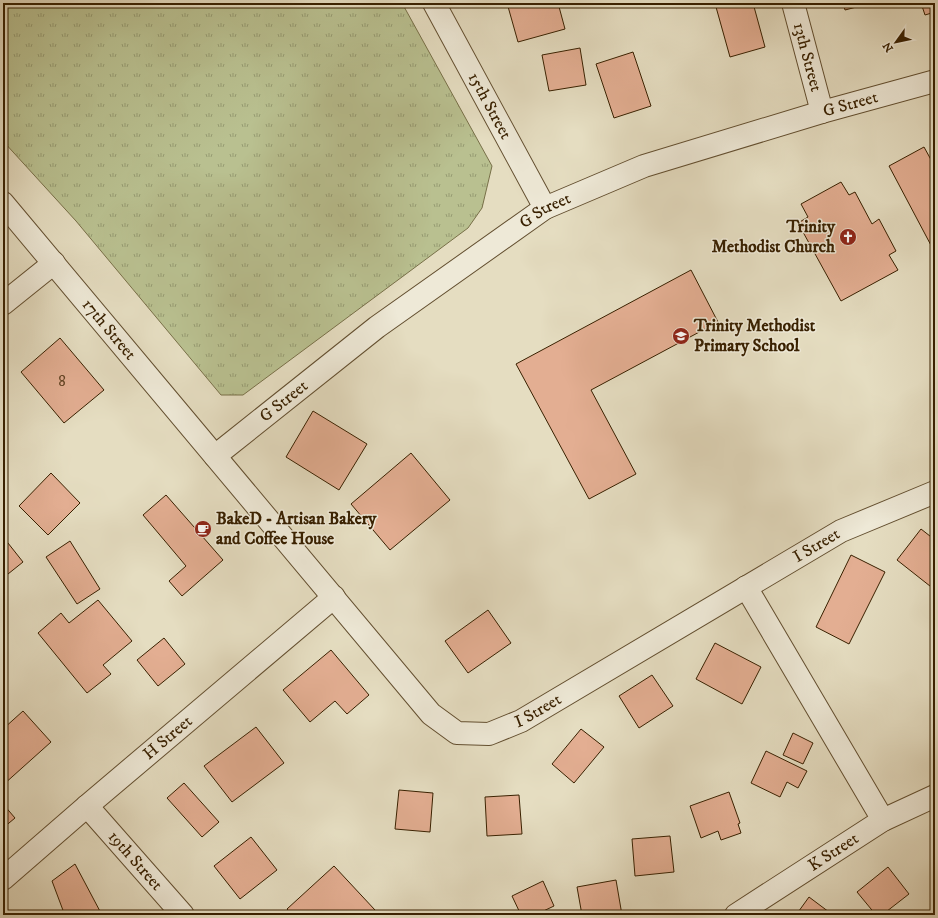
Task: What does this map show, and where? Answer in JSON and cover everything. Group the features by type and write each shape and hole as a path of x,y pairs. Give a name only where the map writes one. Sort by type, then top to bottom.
{"street":[{"name":"15th Street","path":"434,3 546,208"},
{"name":"13th Street","path":"793,3 822,112"},
{"name":"G Street","path":"215,456 377,327 546,208 644,166 822,112 935,81"},
{"name":"17th Street","path":"3,203 215,456"},
{"path":"3,304 54,263"},
{"name":"I Street","path":"215,456 431,714 457,732 489,734 521,721 841,531 935,492"},
{"path":"746,587 883,820"},
{"name":"H Street","path":"3,879 334,597"},
{"name":"K Street","path":"736,915 883,820 935,796"},
{"name":"19th Street","path":"87,806 183,915"}],"green space":[{"path":"3,3 402,3 492,166 482,208 468,228 243,395 221,395 76,221 3,141"}],"building":[{"path":"507,3 558,3 565,29 518,42"},
{"path":"730,3 753,3 765,47 730,57 716,7"},
{"path":"843,3 872,3 845,10"},
{"path":"921,3 935,3 935,12 925,15"},
{"path":"580,48 586,85 549,91 542,55"},
{"path":"633,52 651,106 614,118 596,64"},
{"path":"924,147 935,167 934,251 889,166"},
{"name":"Trinity Methodist Church","path":"841,182 849,195 855,192 872,224 879,219 896,251 889,255 898,270 841,301 798,223 808,217 801,204"},
{"path":"691,270 718,322 591,390 636,474 589,499 516,364"},
{"path":"60,338 104,390 64,423 21,372"},
{"path":"313,411 367,444 339,490 286,457"},
{"path":"411,453 450,500 390,550 351,504"},
{"path":"3,456 6,457 3,467"},
{"path":"51,473 80,503 48,535 19,506"},
{"path":"166,495 223,560 182,596 169,581 186,566 143,515"},
{"path":"921,529 935,540 935,590 897,560"},
{"path":"3,538 23,562 3,578"},
{"path":"70,541 100,589 77,604 46,557"},
{"path":"851,555 885,572 849,644 816,627"},
{"path":"98,600 132,641 103,665 111,674 87,693 38,633 61,613 69,623"},
{"path":"488,610 511,643 468,673 445,641"},
{"path":"164,638 185,664 158,686 137,660"},
{"path":"715,643 761,667 742,704 696,679"},
{"path":"331,650 369,695 347,714 335,701 310,722 283,690"},
{"path":"652,675 673,706 639,728 619,696"},
{"path":"23,711 51,742 3,785 3,729"},
{"path":"256,727 284,763 232,802 204,766"},
{"path":"581,729 604,747 574,783 552,764"},
{"path":"793,733 813,743 803,764 783,755"},
{"path":"766,751 807,771 798,788 787,782 780,797 751,783"},
{"path":"184,783 219,822 202,837 167,798"},
{"path":"399,790 433,793 430,832 395,829"},
{"path":"729,792 740,823 738,824 741,833 721,840 718,831 701,838 690,806"},
{"path":"519,795 522,834 487,836 485,797"},
{"path":"3,804 15,818 3,828"},
{"path":"670,836 674,872 635,876 632,839"},
{"path":"251,837 277,870 240,899 214,866"},
{"path":"935,855 935,867 931,857"},
{"path":"75,864 102,915 62,915 64,913 52,881"},
{"path":"334,866 375,910 370,915 292,915 287,909"},
{"path":"888,867 909,894 882,915 876,915 857,892"},
{"path":"616,880 622,915 582,915 577,887"},
{"path":"543,881 554,906 535,915 521,915 512,896"},
{"path":"809,897 833,915 796,915"},
{"path":"553,911 555,915 543,915"}],"place":[{"name":"Trinity Methodist Church","path":"848,237"},
{"name":"Trinity Methodist Primary School","path":"681,336"},
{"name":"BakeD - Artisan Bakery and Coffee House","path":"203,529"}]}
